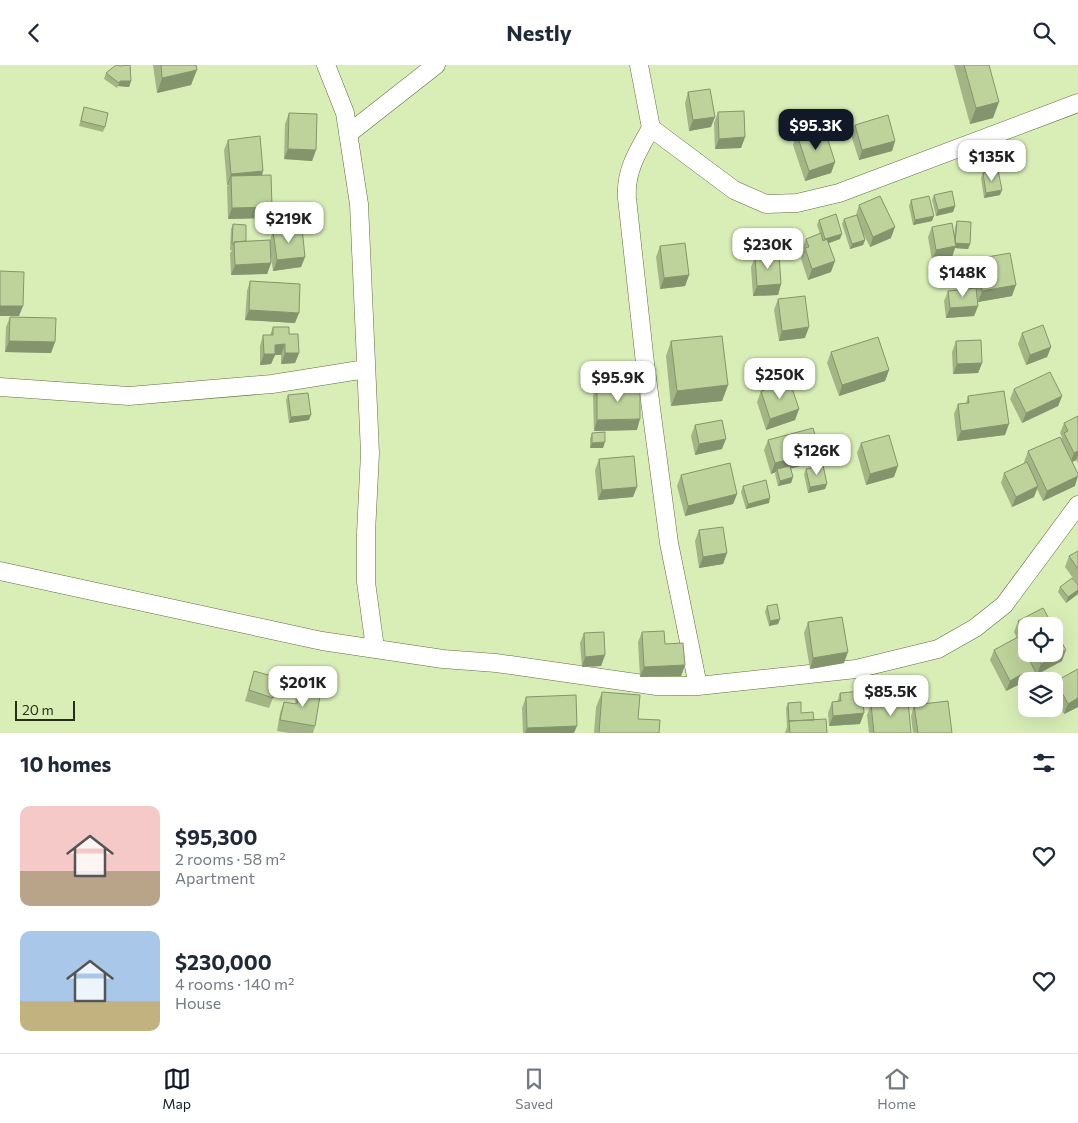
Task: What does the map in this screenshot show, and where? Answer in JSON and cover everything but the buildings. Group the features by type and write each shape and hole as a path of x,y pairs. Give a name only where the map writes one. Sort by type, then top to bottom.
{"street":[{"path":"326,65 345,113 359,204 370,453 366,533 366,582 375,648"},
{"path":"348,134 436,65"},
{"path":"639,65 651,128 633,159 626,184 626,198 645,363 669,543 698,686"},
{"path":"651,128 734,190 766,204 797,203 839,193 1078,103"},
{"path":"0,387 129,396 272,384 366,369"},
{"path":"0,571 322,641 442,659 496,663 656,686 698,686 856,669 938,649 975,628 1004,605 1078,505"}]}
